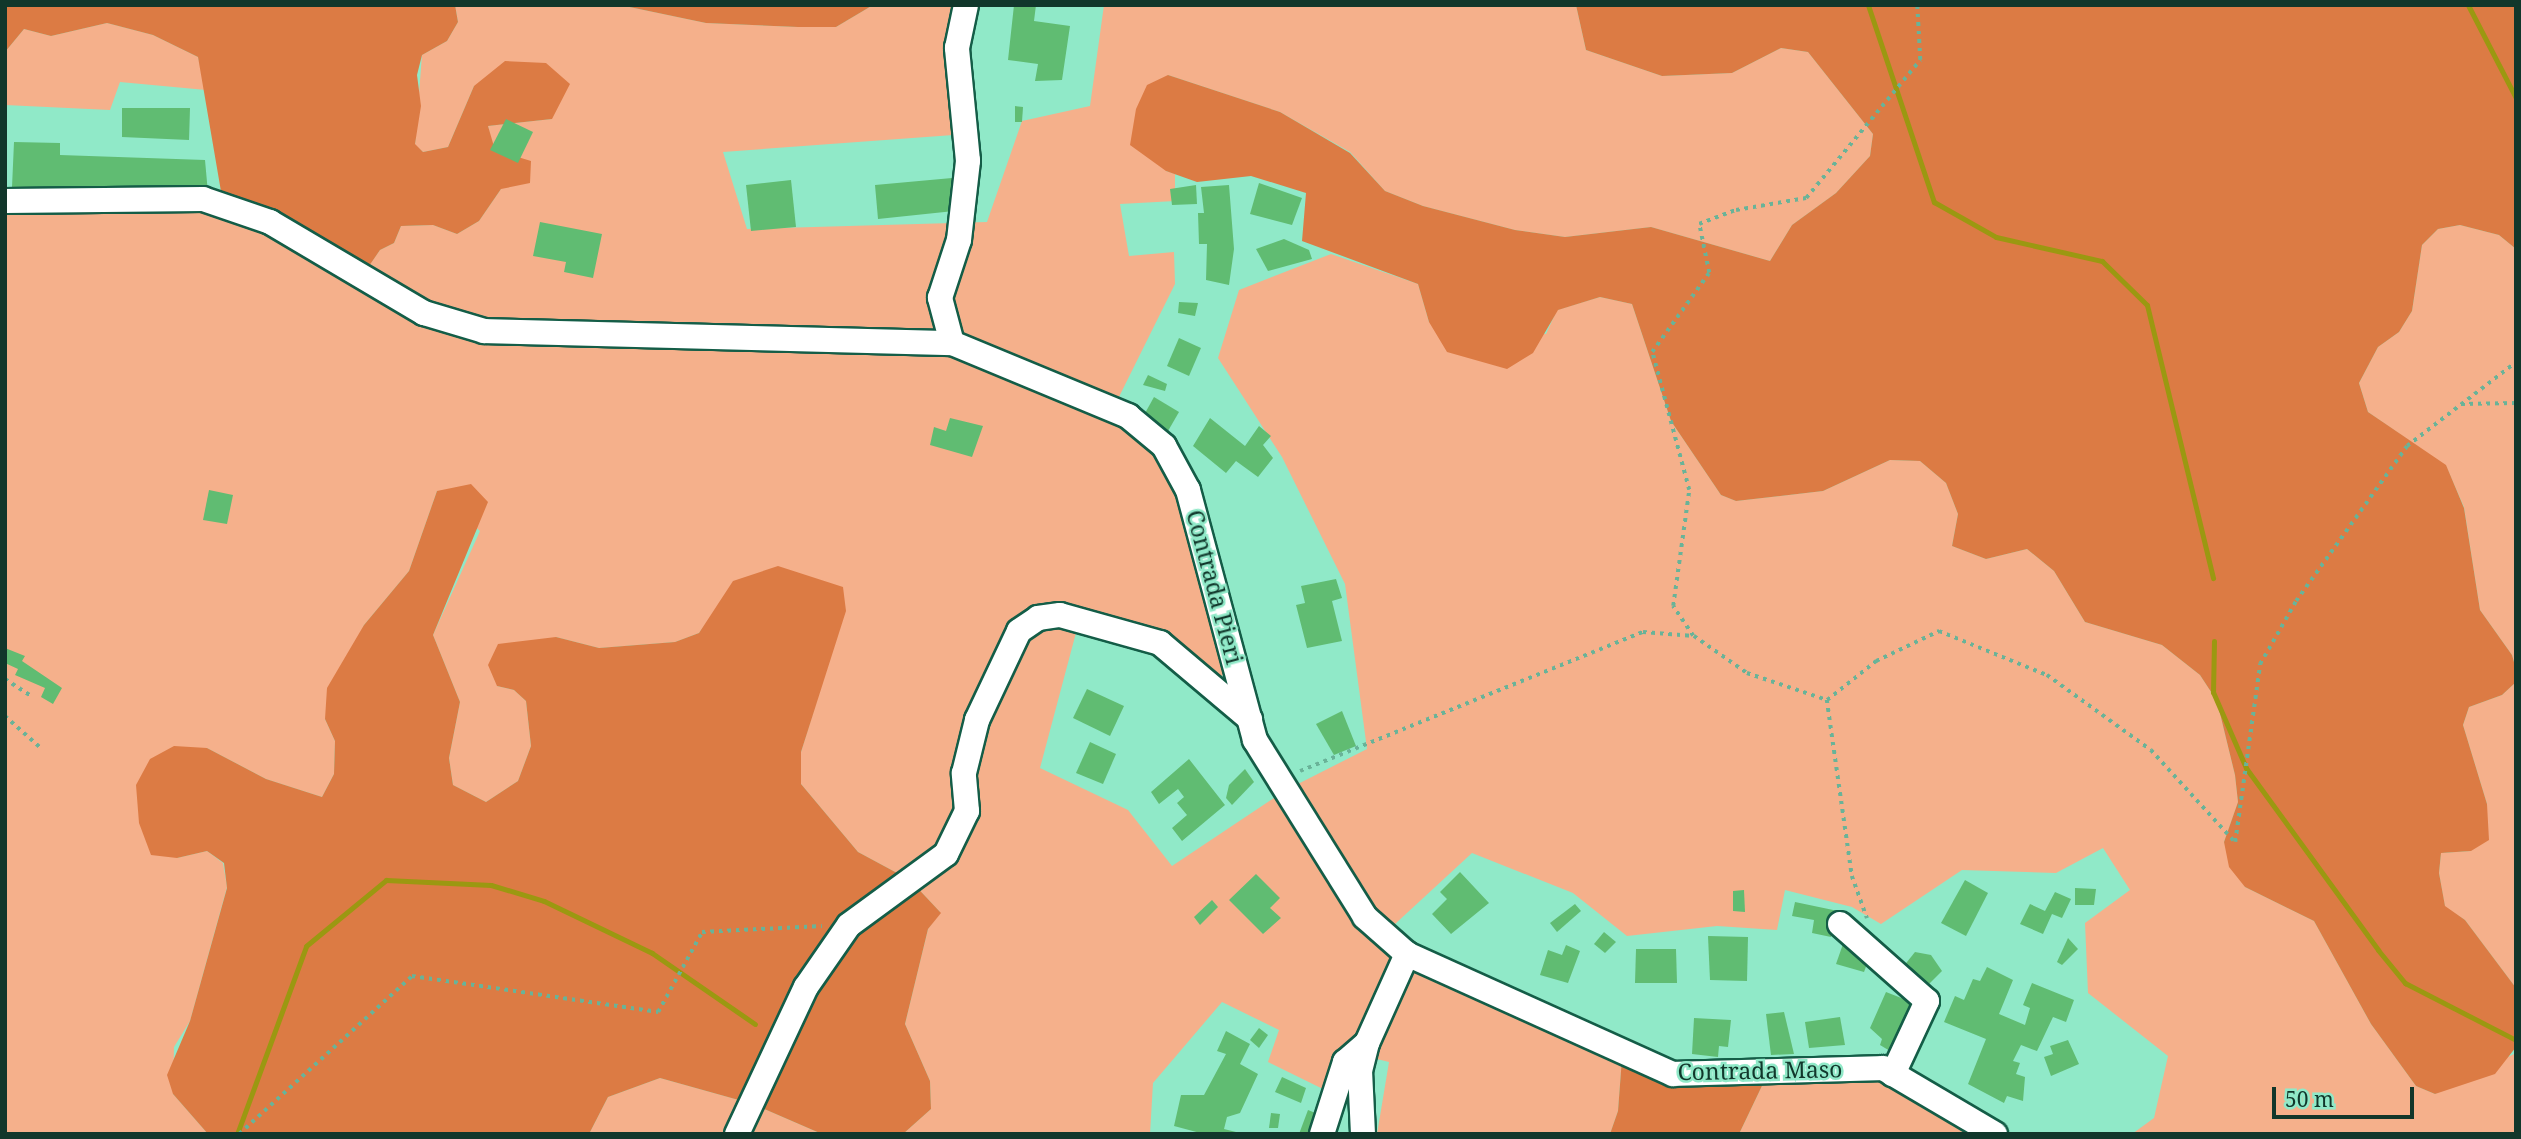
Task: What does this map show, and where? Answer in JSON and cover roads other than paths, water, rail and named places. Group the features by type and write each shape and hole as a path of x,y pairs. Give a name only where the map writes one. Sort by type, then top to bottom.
{"street":[{"path":"5,201 203,200 270,222 424,313 484,331 952,343 940,298 959,240 968,161 957,48 965,5"},
{"name":"Contrada Pieri","path":"952,343 1128,416 1164,446 1205,536 1250,719"},
{"path":"737,1134 806,987 849,925 946,854 967,811 964,773 977,720 1019,631 1038,618 1060,615 1160,643 1188,663 1250,719"},
{"path":"1188,663 1238,672"},
{"name":"Contrada Maso","path":"1250,719 1278,780 1365,917 1407,954 1672,1074 1883,1068 1995,1134"},
{"path":"1840,925 1927,1001 1893,1074"},
{"path":"1363,1134 1360,1071 1367,1043 1407,954"},
{"path":"1322,1134 1345,1062 1367,1043"}],"waterway":[{"path":"1868,5 1934,202 1996,237 2102,261 2147,305 2213,578"},
{"path":"2468,5 2516,98"},
{"path":"2214,641 2213,692 2246,768 2378,950 2405,983 2516,1040"},
{"path":"237,1134 306,946 386,880 491,885 544,901 652,953 755,1024"}]}
